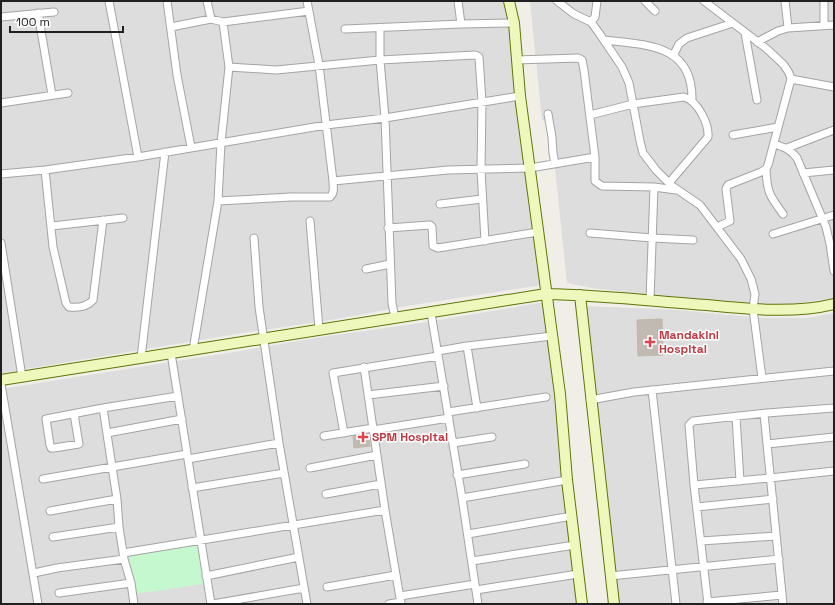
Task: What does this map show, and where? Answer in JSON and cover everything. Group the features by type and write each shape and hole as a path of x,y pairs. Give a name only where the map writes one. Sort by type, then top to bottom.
{"street":[{"path":"109,1 138,157"},
{"path":"167,1 177,75 191,147"},
{"path":"207,1 211,19"},
{"path":"218,201 291,197 330,197 334,192 319,65 307,1"},
{"path":"458,1 461,24"},
{"path":"509,1 514,23 520,96 560,394 567,480 582,604"},
{"path":"557,1 574,14 591,22 622,67 629,84 640,141 644,153 656,170 669,183 700,205 741,259 751,279 755,294 753,309 762,378"},
{"path":"591,22 595,17 597,1"},
{"path":"645,1 655,11"},
{"path":"704,1 757,42 784,65 789,73 791,79 766,169 770,197 783,214"},
{"path":"785,1 788,28"},
{"path":"824,1 824,25"},
{"path":"171,26 211,19 223,22 309,11"},
{"path":"1,17 54,12"},
{"path":"38,13 52,95"},
{"path":"193,350 218,201 221,143 229,67 223,22"},
{"path":"345,29 514,23"},
{"path":"673,56 679,44 687,38 733,23"},
{"path":"757,42 778,31 788,28 834,24"},
{"path":"380,28 380,60 385,118 388,228 392,302 395,318"},
{"path":"746,33 757,100"},
{"path":"604,40 653,46 673,56 682,64 689,75 692,100 705,119 708,127 708,138 669,183"},
{"path":"229,67 276,70 380,60 475,55 479,57 482,102 481,170 485,241"},
{"path":"516,60 578,58 582,60 595,156 595,181 602,186 654,187 678,190"},
{"path":"791,79 834,87"},
{"path":"1,103 68,93"},
{"path":"1,174 45,170 138,157 326,125 385,118 520,96"},
{"path":"590,115 633,104 684,97 692,100"},
{"path":"548,114 553,153 556,164"},
{"path":"733,135 778,127"},
{"path":"787,148 834,130"},
{"path":"774,144 787,148 797,158 822,219 830,244 834,270"},
{"path":"141,358 166,152"},
{"path":"333,180 448,170 530,168 595,156"},
{"path":"717,227 730,221 726,189 728,185 766,169"},
{"path":"45,170 53,247 66,303 69,307 76,308 86,306 93,300 103,220"},
{"path":"803,173 834,170"},
{"path":"650,300 654,187"},
{"path":"440,204 482,199"},
{"path":"773,234 834,214"},
{"path":"52,226 123,218"},
{"path":"310,221 319,329"},
{"path":"388,228 430,225 432,228 433,246 438,248 538,232"},
{"path":"590,233 694,240"},
{"path":"254,238 259,307 279,443 307,604"},
{"path":"1,243 22,377"},
{"path":"366,269 390,264"},
{"path":"1,380 546,294 580,294 753,309 819,308 834,304"},
{"path":"580,294 585,331 590,400 596,437 614,604"},
{"path":"431,313 449,415 478,604"},
{"path":"344,433 333,372 364,368 467,346 552,336"},
{"path":"467,346 477,408"},
{"path":"171,353 200,540 212,604 304,588"},
{"path":"364,368 385,510 401,601"},
{"path":"590,400 652,390 834,371"},
{"path":"1,384 38,604"},
{"path":"368,396 444,386"},
{"path":"652,390 676,604"},
{"path":"74,414 79,444 52,448 50,445 46,419 102,408 178,396"},
{"path":"324,436 373,429 546,396"},
{"path":"102,408 117,499 119,526 134,604"},
{"path":"782,595 708,603 694,484 690,425 692,421 834,408"},
{"path":"764,414 783,604"},
{"path":"736,417 740,481"},
{"path":"107,433 182,419"},
{"path":"767,444 834,437"},
{"path":"453,443 492,438"},
{"path":"43,479 112,466 187,457 279,443"},
{"path":"310,468 377,455"},
{"path":"457,475 525,464"},
{"path":"694,484 740,481 834,471"},
{"path":"192,488 284,473"},
{"path":"462,498 567,480"},
{"path":"326,494 382,484"},
{"path":"50,511 117,499"},
{"path":"697,507 773,499"},
{"path":"34,574 57,568 200,540 294,526 385,510"},
{"path":"468,534 572,516"},
{"path":"53,537 119,526"},
{"path":"701,541 776,536"},
{"path":"472,561 575,545"},
{"path":"206,576 299,557"},
{"path":"610,576 672,571 779,559"},
{"path":"389,604 476,587 578,574"},
{"path":"327,587 396,575"},
{"path":"59,593 131,583"}],"shaded area":[{"path":"1,1 506,1 542,285 1,373"},
{"path":"530,1 834,1 834,298 792,304 742,304 683,299 592,288 567,283 550,120 542,120"},
{"path":"545,302 579,604 1,604 1,389"},
{"path":"585,306 677,310 762,318 807,318 834,313 834,604 616,604"}],"green space":[{"path":"198,544 204,584 135,594 129,556"}],"building":[{"path":"662,319 663,355 638,356 637,320"},
{"path":"368,433 370,446 354,448 353,435"}],"place":[{"name":"Mandakini Hospital","path":"650,342"},
{"name":"SPM Hospital","path":"363,437"}]}
